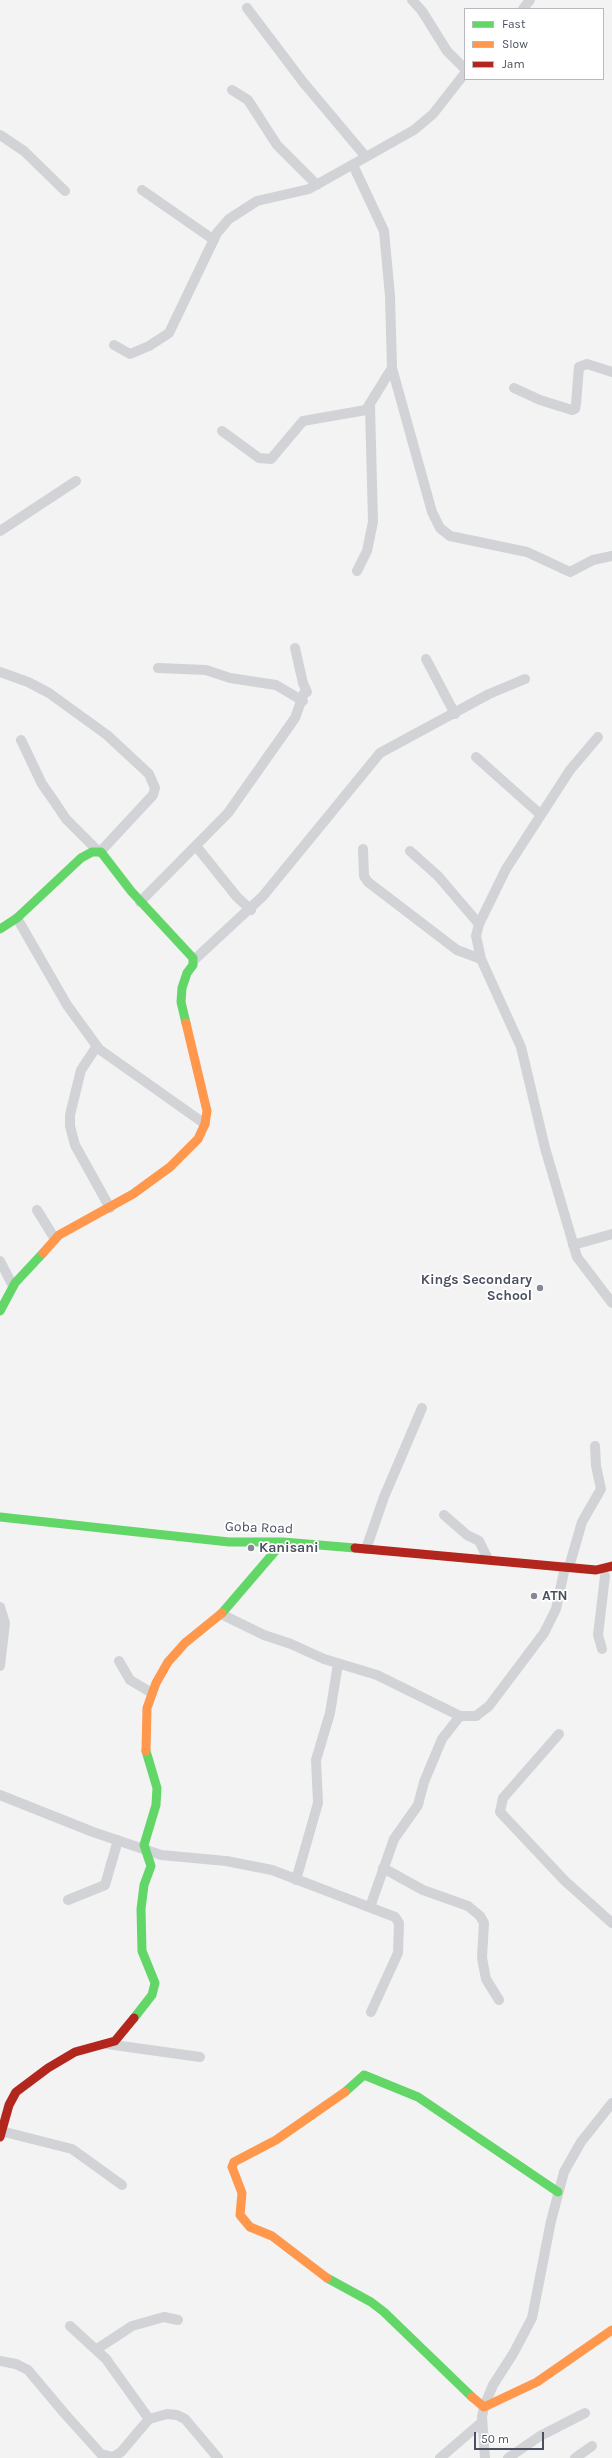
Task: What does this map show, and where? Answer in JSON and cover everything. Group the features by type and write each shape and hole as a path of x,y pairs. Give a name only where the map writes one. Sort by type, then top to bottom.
{"street":[{"path":"412,0 422,11 447,50 464,68"},
{"path":"247,8 303,82 366,157"},
{"path":"114,345 130,354 168,335 214,240 229,219 247,206 264,199 299,193 318,185 425,122 464,74"},
{"path":"232,90 248,100 277,145 318,185"},
{"path":"0,135 24,151 65,191"},
{"path":"352,165 376,211 385,237 390,296 392,368 432,512 444,534 465,540 526,552 570,572 593,560 612,556"},
{"path":"142,190 214,240"},
{"path":"514,388 540,400 572,410 575,409 576,404 579,367 587,364 612,372"},
{"path":"222,431 259,458 271,460 299,422 361,412 370,406 392,368"},
{"path":"357,571 367,551 372,522 370,406"},
{"path":"0,531 76,481"},
{"path":"140,902 232,808 295,718 303,701 304,694 307,692 303,683 295,648"},
{"path":"426,659 455,714"},
{"path":"158,668 206,670 230,678 276,685 303,701"},
{"path":"0,672 23,680 49,693 106,735 149,774 155,788 153,795 99,851 81,858 17,918 0,929"},
{"path":"0,1311 13,1286 55,1239 67,1229 110,1208 158,1178 170,1168 198,1139 205,1124 207,1111 181,1002 184,980 194,960 251,910 380,753 397,742 455,714 489,694 525,679"},
{"path":"598,737 570,770 506,868 479,924 476,936 481,959 521,1047 545,1148 573,1245 582,1266 612,1303"},
{"path":"21,740 42,784 66,819 99,851 140,902 194,960"},
{"path":"476,757 541,815"},
{"path":"196,846 227,885 251,910"},
{"path":"363,849 364,876 368,882 457,950 481,959"},
{"path":"410,851 438,876 479,924"},
{"path":"17,918 67,1005 97,1046 110,1058 205,1124"},
{"path":"97,1046 81,1070 70,1115 70,1126 75,1145 110,1208"},
{"path":"37,1210 55,1239"},
{"path":"573,1245 612,1234"},
{"path":"0,1261 13,1286"},
{"path":"366,1549 384,1497 422,1408"},
{"path":"221,1614 264,1635 291,1644 338,1664 348,1665 377,1675 460,1716 476,1716 484,1712 544,1633 556,1609 567,1567 583,1520 601,1489 596,1466 595,1446"},
{"path":"444,1515 467,1535 478,1540 488,1560"},
{"name":"Goba Road","path":"0,1517 230,1542 283,1542 596,1570 612,1566"},
{"path":"122,2184 72,2149 0,2132 9,2105 19,2089 75,2052 115,2041 146,2004 154,1988 154,1980 142,1951 140,1909 144,1885 151,1866 144,1848 156,1805 157,1788 146,1752 145,1718 152,1693 161,1673 173,1656 221,1614 283,1542"},
{"path":"596,1570 609,1578 598,1635 602,1649"},
{"path":"0,1607 5,1626 0,1666"},
{"path":"119,1661 130,1680 152,1693"},
{"path":"296,1880 318,1803 316,1760 330,1713 338,1664"},
{"path":"370,1907 396,1835 418,1805 424,1782 442,1739 460,1716"},
{"path":"560,1734 503,1798 500,1812 565,1881 612,1923"},
{"path":"0,1795 118,1840 161,1854 243,1863 272,1870 395,1917 399,1923 400,1933 398,1952 371,2012"},
{"path":"68,1900 107,1884 118,1840"},
{"path":"383,1868 423,1890 468,1906 480,1916 484,1923 482,1958 486,1979 499,2000"},
{"path":"107,2044 200,2057"},
{"path":"484,2407 464,2391 384,2312 371,2302 330,2280 272,2236 250,2227 240,2215 242,2193 232,2168 233,2164 276,2140 340,2097 364,2075 418,2097 558,2192"},
{"path":"485,2458 482,2422 484,2407 493,2384 520,2342 532,2318 558,2192 564,2172 572,2155 612,2103"},
{"path":"97,2348 132,2326 164,2317 178,2320"},
{"path":"70,2326 97,2348 149,2419"},
{"path":"484,2407 537,2382 612,2330"},
{"path":"0,2361 16,2364 28,2370 101,2454 113,2457 121,2452 149,2419 167,2414 177,2415 185,2419 218,2458"},
{"path":"508,2458 540,2436 585,2413"},
{"path":"440,2458 482,2422"},
{"path":"575,2458 592,2446"}],"traffic: fast":[{"path":"0,929 17,918 81,858 92,852 101,852 131,891 193,958 193,965 187,973 182,988 181,1002 186,1023"},
{"path":"0,1311 15,1283 43,1253"},
{"path":"0,1517 229,1542 283,1542 355,1548"},
{"path":"222,1613 283,1542"},
{"path":"134,2018 152,1995 155,1983 142,1951 141,1909 144,1885 151,1866 144,1845 156,1805 157,1788 146,1751"},
{"path":"345,2092 364,2075 418,2097 558,2192"},
{"path":"327,2278 371,2302 384,2312 472,2397"}],"traffic: slow":[{"path":"43,1253 59,1235 133,1194 170,1167 198,1139 205,1124 207,1111 186,1023"},
{"path":"146,1751 147,1708 156,1683 168,1662 185,1643 222,1613"},
{"path":"327,2278 272,2236 250,2227 240,2215 242,2193 232,2167 234,2162 276,2140 345,2092"},
{"path":"472,2397 484,2407 537,2382 612,2330"}],"traffic: jam":[{"path":"355,1548 596,1570 612,1566"},
{"path":"0,2137 9,2105 16,2092 48,2068 75,2052 115,2041 134,2018"}],"place":[{"name":"Kings Secondary School","path":"540,1288"},
{"name":"Kanisani","path":"251,1548"},
{"name":"ATN","path":"534,1596"}]}
